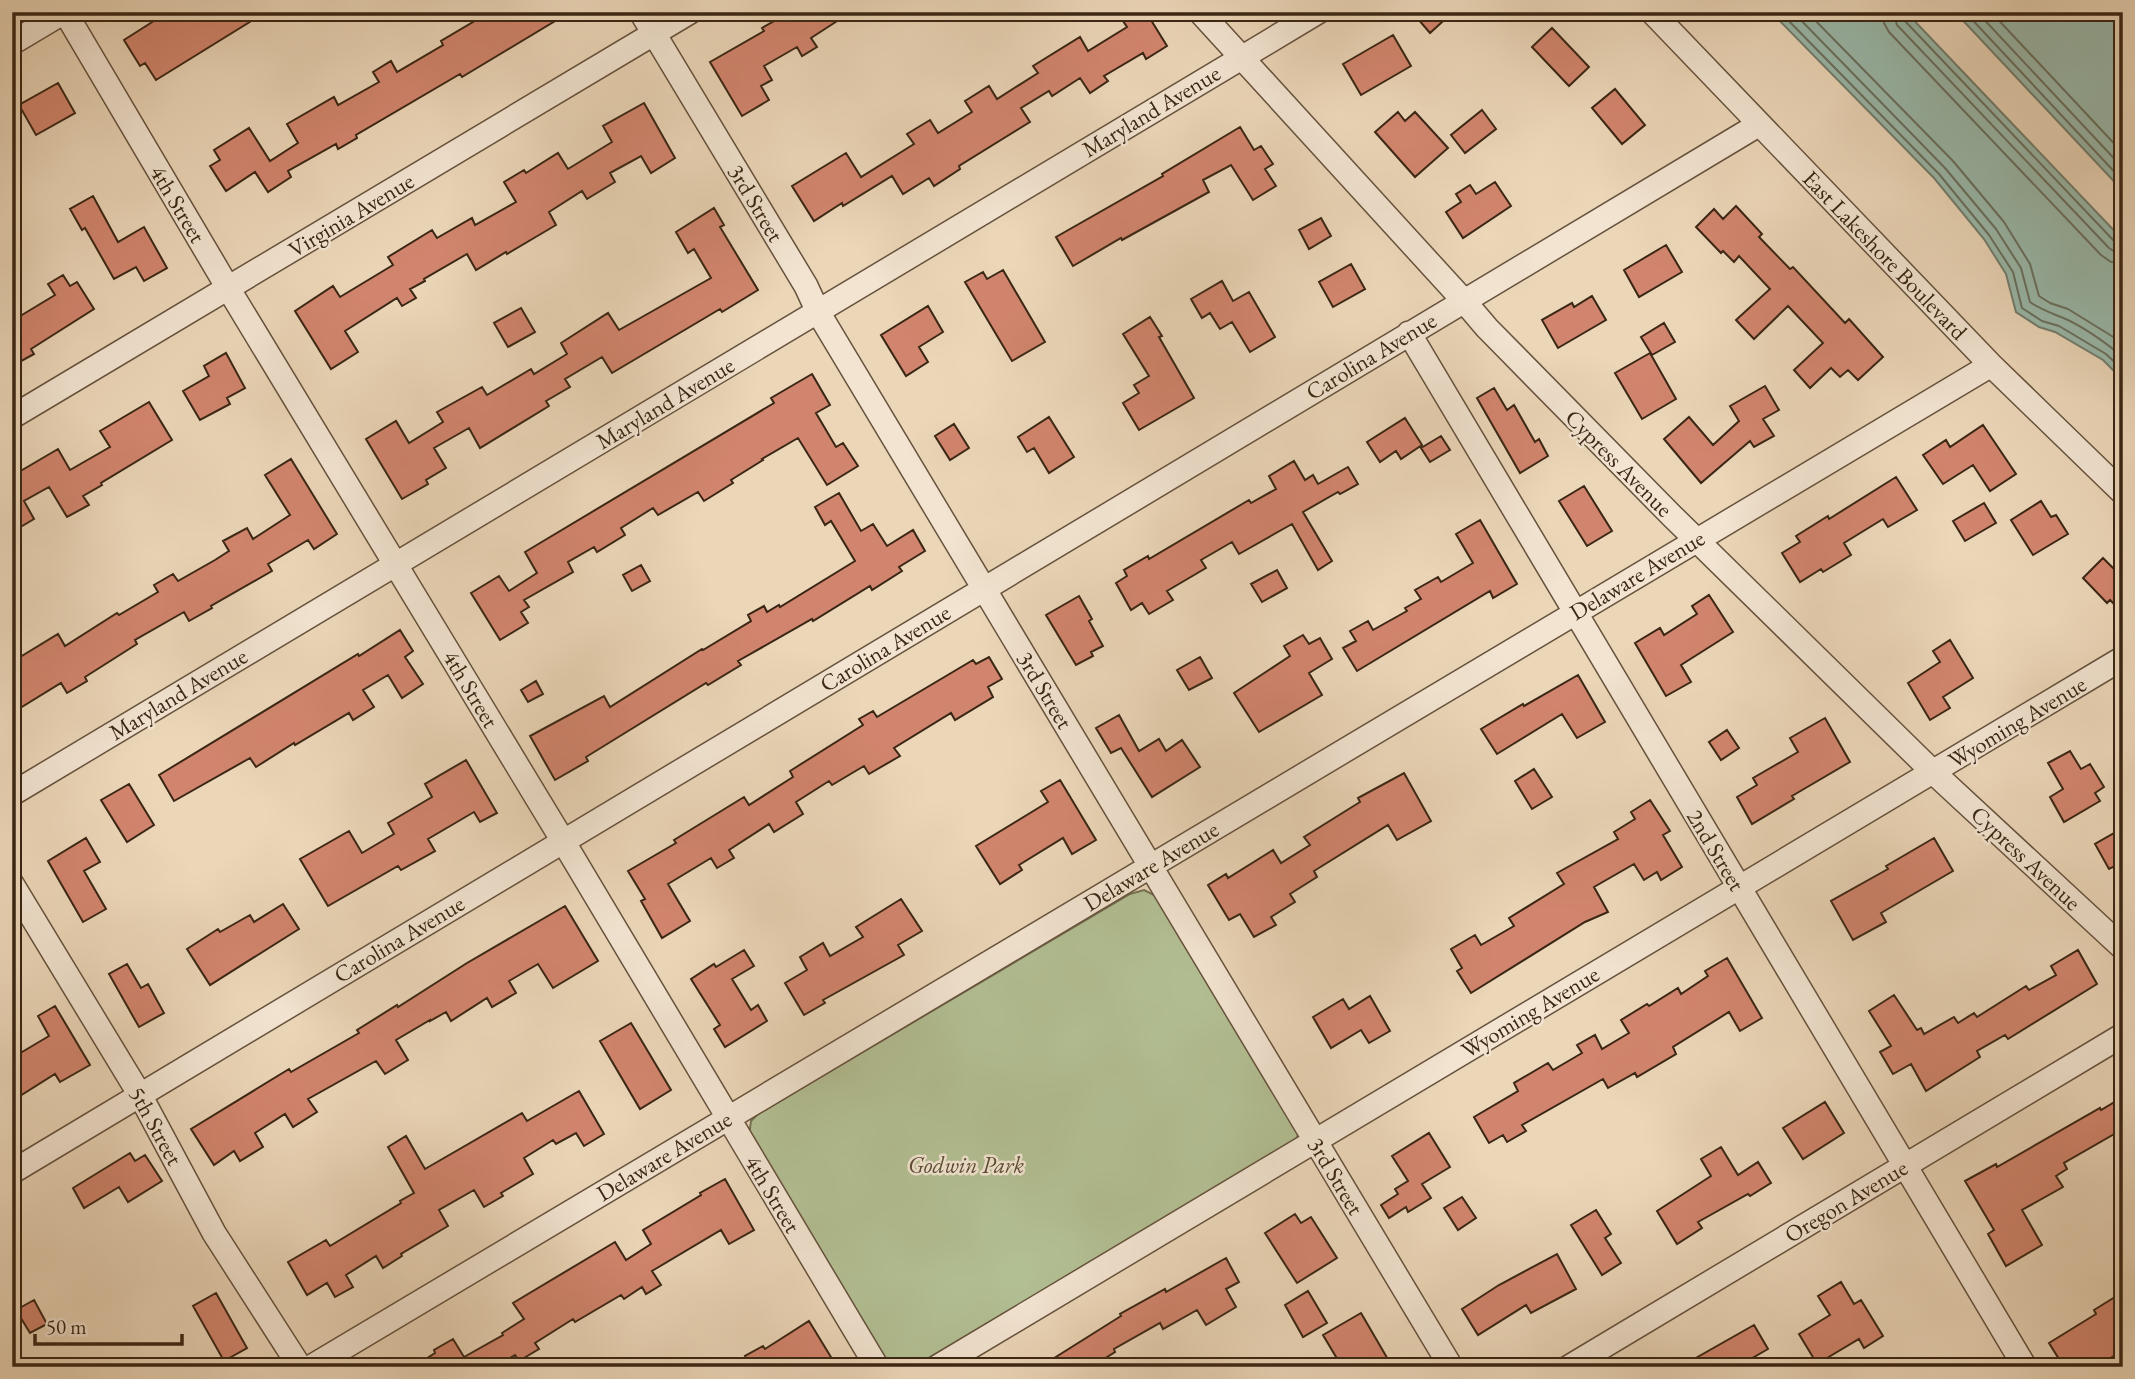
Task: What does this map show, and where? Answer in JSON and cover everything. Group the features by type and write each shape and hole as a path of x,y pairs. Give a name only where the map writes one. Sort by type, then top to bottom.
{"street":[{"path":"12,43 65,12"},
{"name":"4th Street","path":"65,12 877,1367"},
{"name":"3rd Street","path":"641,12 1451,1367"},
{"name":"Virginia Avenue","path":"12,417 690,12"},
{"name":"Cypress Avenue","path":"1200,12 1487,328 1933,772 2123,948"},
{"name":"Maryland Avenue","path":"12,794 1318,12"},
{"name":"East Lakeshore Boulevard","path":"1652,12 1991,365 2123,493"},
{"name":"Carolina Avenue","path":"12,1172 1758,125"},
{"name":"2nd Street","path":"1409,333 2025,1367"},
{"name":"Delaware Avenue","path":"311,1367 1991,365"},
{"name":"Wyoming Avenue","path":"937,1367 2123,658"},
{"name":"5th Street","path":"12,884 140,1095 214,1233 300,1367"},
{"name":"Oregon Avenue","path":"1569,1367 2123,1035"}],"green space":[{"name":"Godwin Park","path":"1144,890 1156,896 1299,1131 1296,1141 921,1367 887,1367 749,1136 751,1121 758,1114 1130,894"}],"water":[{"path":"1771,12 1906,12 2123,240 2123,380 2103,360 2016,312 2006,274 1984,239 1934,178"},
{"path":"1955,12 2123,12 2123,191"}],"building":[{"path":"168,12 266,12 156,80 145,63 140,66 124,40"},
{"path":"490,12 570,12 462,77 460,74 356,135 357,138 338,149 336,144 288,171 291,177 268,192 255,172 226,191 210,166 220,160 214,150 249,128 270,161 298,143 287,124 334,97 338,105 379,82 373,72 391,61 397,72 443,45 441,41"},
{"path":"790,12 851,12 811,38 817,47 802,56 797,47 764,66 772,80 761,86 769,100 742,116 710,62 764,31 762,28"},
{"path":"1117,12 1146,12 1167,46 1146,59 1143,53 1104,76 1108,81 1090,93 1080,78 1052,96 1049,91 1021,108 1030,122 959,166 960,169 934,186 929,178 903,194 892,176 814,221 792,186 846,153 861,177 914,144 907,134 930,120 938,133 972,112 965,101 989,86 997,99 1038,73 1033,66 1080,37 1088,51 1127,27"},
{"path":"1412,12 1453,12 1430,33"},
{"path":"1552,28 1589,67 1569,86 1532,47"},
{"path":"1393,35 1411,66 1361,95 1343,64"},
{"path":"58,83 75,113 36,135 19,105"},
{"path":"1615,89 1645,125 1622,144 1592,108"},
{"path":"644,103 675,158 651,173 641,156 610,173 615,182 587,199 582,191 549,212 556,225 507,254 506,252 476,270 467,254 424,279 425,281 410,289 416,298 402,306 397,298 345,331 358,352 331,369 295,311 333,286 340,297 393,265 388,257 432,230 437,238 472,218 475,225 516,202 504,182 524,170 526,173 558,153 568,169 612,142 603,126"},
{"path":"1482,110 1496,129 1465,153 1451,135"},
{"path":"1398,112 1405,121 1415,112 1448,148 1415,177 1375,132"},
{"path":"1240,127 1254,150 1261,146 1273,164 1265,169 1276,186 1253,200 1231,165 1203,180 1209,192 1073,266 1056,237 1163,176 1162,174"},
{"path":"1495,182 1511,206 1463,238 1446,212 1461,202 1456,194 1470,185 1476,194"},
{"path":"93,196 118,242 144,227 167,268 144,281 136,267 114,279 85,228 82,230 70,209"},
{"path":"1736,206 1762,234 1759,237 1790,269 1793,267 1845,323 1849,319 1883,357 1858,380 1848,370 1840,377 1831,368 1810,388 1794,370 1823,343 1788,306 1754,339 1736,320 1770,289 1739,256 1734,262 1723,251 1721,253 1696,227 1714,209 1723,219"},
{"path":"714,208 724,225 720,227 758,290 722,312 720,309 612,373 602,357 565,379 570,387 546,401 549,406 480,448 469,428 434,448 446,468 426,480 428,484 402,499 366,439 396,421 409,443 443,422 437,412 482,387 487,395 531,369 534,374 567,354 561,343 608,313 619,330 711,278 694,249 688,253 676,232"},
{"path":"1321,218 1331,236 1309,249 1299,230"},
{"path":"1666,245 1682,272 1639,297 1624,270"},
{"path":"1351,264 1365,289 1333,307 1319,282"},
{"path":"1003,270 1045,342 1012,361 965,282 983,272 987,279"},
{"path":"63,275 70,286 77,282 94,309 31,349 34,354 12,366 12,321 55,295 48,284"},
{"path":"1222,281 1233,301 1249,292 1275,337 1250,352 1232,322 1220,329 1210,313 1202,318 1191,299"},
{"path":"1592,296 1606,320 1558,348 1542,320 1572,303 1574,307"},
{"path":"928,306 943,332 919,347 928,362 906,376 881,335"},
{"path":"521,308 535,332 508,347 494,323"},
{"path":"1150,317 1194,398 1139,430 1123,403 1139,393 1134,385 1149,376 1123,334"},
{"path":"1664,323 1675,342 1652,355 1641,337"},
{"path":"226,353 245,388 227,398 230,404 200,420 183,391 209,376 204,366"},
{"path":"1650,353 1676,399 1642,419 1615,373"},
{"path":"812,374 830,405 816,413 836,447 843,443 858,466 827,485 798,438 762,459 731,480 733,483 704,501 698,492 658,515 653,508 621,528 625,535 597,552 594,547 568,562 573,572 524,600 529,607 521,612 528,623 500,640 471,593 499,576 509,591 537,573 525,552 774,403 771,398"},
{"path":"1765,386 1779,410 1763,419 1774,436 1754,447 1750,441 1701,483 1664,439 1689,417 1713,445 1739,421 1730,406"},
{"path":"1494,388 1507,410 1514,405 1535,442 1539,439 1548,456 1520,473 1477,398"},
{"path":"149,402 172,440 83,496 89,505 67,517 49,487 24,501 34,519 12,532 12,476 58,449 70,470 110,447 100,431"},
{"path":"1049,417 1074,457 1049,473 1034,448 1027,452 1018,437"},
{"path":"1405,418 1422,445 1401,459 1396,451 1380,462 1367,442"},
{"path":"954,424 969,448 950,460 935,436"},
{"path":"1983,425 2016,474 1990,491 1973,465 1943,484 1923,455 1946,440 1950,447"},
{"path":"1441,436 1450,450 1430,462 1421,448"},
{"path":"291,459 337,534 314,549 308,540 268,564 272,571 189,621 184,612 135,640 137,644 85,677 87,681 67,693 61,683 12,713 12,662 58,634 65,646 117,613 119,615 158,592 154,585 173,574 178,581 229,551 223,541 247,528 253,539 290,515 265,475"},
{"path":"1294,461 1305,480 1313,475 1318,484 1348,467 1358,484 1303,512 1332,561 1318,570 1292,524 1239,554 1232,542 1201,560 1206,568 1167,591 1173,600 1149,614 1142,603 1131,610 1116,583 1127,576 1124,570 1148,556 1149,559 1249,500 1251,503 1276,489 1269,476"},
{"path":"1896,477 1917,510 1888,527 1883,519 1844,543 1851,555 1800,582 1782,553 1800,542 1796,536 1828,516 1829,519"},
{"path":"1584,486 1612,531 1587,546 1559,501"},
{"path":"839,493 861,531 873,524 887,546 913,530 925,551 899,567 902,571 872,590 870,586 813,621 812,619 738,661 741,665 708,685 706,683 586,757 588,761 555,780 530,736 604,696 610,707 751,621 748,615 764,606 767,612 779,605 780,607 855,561 831,521 825,525 815,507"},
{"path":"2041,501 2051,517 2056,515 2068,534 2033,555 2011,520"},
{"path":"1984,503 1996,523 1965,541 1953,521"},
{"path":"1480,520 1517,584 1493,598 1490,591 1357,671 1343,648 1356,641 1350,631 1368,621 1373,630 1407,611 1405,608 1421,599 1415,590 1438,577 1441,582 1473,563 1456,534"},
{"path":"2103,558 2123,578 2123,613 2110,600 2107,603 2083,578"},
{"path":"641,565 650,581 632,591 623,575"},
{"path":"1277,570 1287,588 1262,602 1251,584"},
{"path":"1709,595 1733,632 1681,665 1691,682 1666,696 1635,643 1660,628 1664,635 1697,614 1692,606"},
{"path":"1079,596 1103,646 1091,652 1093,656 1076,665 1046,615"},
{"path":"400,630 413,651 405,657 423,684 402,698 388,675 363,690 374,707 353,720 349,713 256,767 250,758 174,801 159,775"},
{"path":"1303,635 1309,644 1320,638 1332,659 1309,673 1322,695 1259,732 1234,693 1290,656 1284,646"},
{"path":"1950,640 1973,678 1943,697 1950,708 1930,720 1908,683 1940,662 1933,651"},
{"path":"989,657 1002,679 988,687 993,697 955,720 951,713 894,748 900,756 869,774 864,766 832,785 829,781 796,802 803,814 774,832 769,824 729,850 734,858 717,868 711,858 668,884 690,921 662,938 641,901 645,899 628,871 676,843 674,840 744,797 749,805 793,777 790,771 863,725 859,719 873,711 877,717 973,660 976,664"},
{"path":"1200,657 1212,678 1189,690 1177,670"},
{"path":"1578,675 1605,722 1577,738 1562,714 1497,754 1481,729"},
{"path":"536,681 543,694 528,702 521,690"},
{"path":"1119,715 1139,751 1159,739 1166,751 1182,740 1200,767 1152,797 1121,748 1111,753 1096,728"},
{"path":"1825,718 1850,762 1792,796 1794,799 1752,824 1737,797 1757,785 1753,778 1798,752 1790,738"},
{"path":"1727,730 1739,748 1721,760 1709,742"},
{"path":"2070,751 2081,769 2090,764 2104,787 2095,793 2100,801 2064,822 2050,797 2063,789 2048,763"},
{"path":"466,760 497,813 480,822 474,812 428,839 435,851 401,870 398,866 328,906 300,859 349,831 362,853 394,834 388,823 432,797 425,784"},
{"path":"1534,769 1552,797 1532,809 1515,781"},
{"path":"1404,773 1431,821 1397,840 1388,825 1314,871 1317,877 1290,894 1295,902 1271,917 1276,925 1254,937 1240,914 1229,920 1208,885 1226,874 1228,878 1273,850 1281,863 1310,845 1304,837 1360,802 1358,798"},
{"path":"1060,780 1096,840 1072,854 1063,838 1019,865 1022,870 1000,884 976,846 1048,802 1041,791"},
{"path":"129,784 154,825 127,842 101,800"},
{"path":"1650,800 1670,831 1663,835 1682,867 1661,880 1657,872 1644,880 1634,864 1594,887 1608,912 1585,922 1471,993 1457,971 1462,968 1451,949 1475,935 1481,945 1514,926 1509,918 1564,884 1557,873 1618,839 1614,832 1635,819 1631,812"},
{"path":"2123,828 2123,862 2109,869 2095,844"},
{"path":"86,838 100,862 84,871 106,909 83,922 48,861"},
{"path":"1934,838 1953,871 1881,913 1886,922 1853,940 1831,901 1888,869 1886,866"},
{"path":"901,899 922,931 898,945 904,955 823,1000 825,1003 804,1015 785,983 807,970 800,957 823,943 830,956 863,937 856,927"},
{"path":"283,904 299,929 210,985 187,949 218,929 220,932 250,915 254,922"},
{"path":"565,906 598,961 553,988 538,964 509,981 516,993 492,1007 487,998 451,1021 446,1012 430,1020 396,1040 408,1060 385,1074 376,1061 308,1099 317,1112 293,1127 285,1114 255,1133 263,1147 240,1161 234,1151 214,1165 191,1129 289,1069 291,1072 359,1033 357,1030 397,1005 398,1007"},
{"path":"744,950 754,966 732,979 751,1010 758,1005 767,1021 725,1047 714,1029 720,1025 691,979 714,964 716,967"},
{"path":"2078,950 2097,984 2008,1039 2005,1035 1977,1051 1980,1057 1926,1091 1911,1064 1893,1074 1880,1052 1891,1046 1869,1011 1894,995 1917,1030 1921,1028 1924,1034 1954,1017 1958,1023 1974,1013 1977,1017 2026,986 2029,990 2056,975 2051,966"},
{"path":"1727,958 1762,1018 1740,1031 1729,1012 1673,1047 1676,1054 1637,1077 1635,1073 1608,1088 1603,1079 1522,1125 1526,1131 1507,1142 1503,1135 1489,1143 1474,1117 1518,1091 1514,1083 1548,1063 1553,1070 1582,1053 1577,1045 1595,1035 1602,1049 1629,1033 1621,1020 1678,988 1681,994 1708,976 1705,971"},
{"path":"127,964 141,988 148,984 164,1013 139,1027 109,974"},
{"path":"1370,996 1390,1031 1369,1043 1361,1030 1331,1048 1313,1017 1343,999 1349,1009"},
{"path":"55,1006 90,1065 60,1082 55,1074 12,1101 12,1058 49,1036 38,1016"},
{"path":"631,1023 671,1090 640,1109 600,1041"},
{"path":"579,1091 604,1134 584,1146 576,1133 556,1144 553,1140 524,1158 533,1174 501,1193 503,1196 484,1207 474,1190 439,1210 448,1226 383,1268 376,1256 346,1275 353,1287 335,1297 327,1283 307,1295 288,1262 326,1240 330,1246 414,1193 388,1147 406,1136 425,1169 522,1113 527,1121"},
{"path":"2123,1097 2123,1129 2064,1163 2067,1169 2056,1176 2063,1187 2022,1210 2042,1245 2006,1266 1988,1234 1994,1230 1965,1181 1996,1164 1997,1167"},
{"path":"1825,1102 1844,1133 1803,1159 1783,1128"},
{"path":"1429,1133 1450,1167 1422,1184 1431,1198 1408,1212 1406,1207 1389,1218 1381,1205 1398,1194 1395,1189 1408,1181 1392,1156"},
{"path":"1721,1147 1738,1175 1758,1162 1771,1183 1698,1222 1702,1228 1677,1244 1657,1211 1711,1176 1701,1159"},
{"path":"130,1153 135,1161 145,1155 162,1181 128,1202 119,1187 84,1208 73,1188"},
{"path":"725,1179 754,1230 729,1244 721,1230 652,1271 661,1285 646,1294 642,1287 624,1299 621,1295 575,1322 573,1319 535,1343 539,1349 519,1361 515,1355 495,1367 413,1367 453,1339 464,1357 503,1335 502,1333 524,1319 513,1303 615,1242 626,1260 651,1244 643,1230"},
{"path":"1462,1197 1476,1218 1458,1230 1444,1208"},
{"path":"1596,1210 1611,1234 1605,1238 1621,1263 1602,1275 1571,1225"},
{"path":"1295,1214 1301,1223 1311,1217 1337,1258 1297,1283 1265,1233"},
{"path":"1557,1254 1576,1289 1531,1313 1526,1305 1478,1335 1462,1309 1499,1285"},
{"path":"1226,1258 1239,1282 1226,1289 1236,1307 1206,1325 1197,1310 1163,1329 1160,1323 1114,1349 1115,1352 1091,1367 1040,1367 1121,1316 1120,1314"},
{"path":"1841,1282 1854,1304 1861,1300 1883,1336 1864,1348 1859,1339 1817,1364 1799,1334 1830,1315 1818,1296"},
{"path":"1308,1291 1327,1323 1303,1337 1285,1305"},
{"path":"2123,1292 2123,1350 2112,1357 2114,1361 2104,1367 2064,1367 2049,1343 2096,1314 2094,1310"},
{"path":"216,1293 247,1348 224,1361 193,1306"},
{"path":"34,1300 47,1324 30,1333 16,1310"},
{"path":"1361,1313 1392,1367 1342,1367 1323,1335"},
{"path":"809,1321 837,1367 751,1367 745,1356 763,1346 765,1349"},
{"path":"1754,1325 1768,1349 1749,1360 1752,1367 1680,1367"}]}
